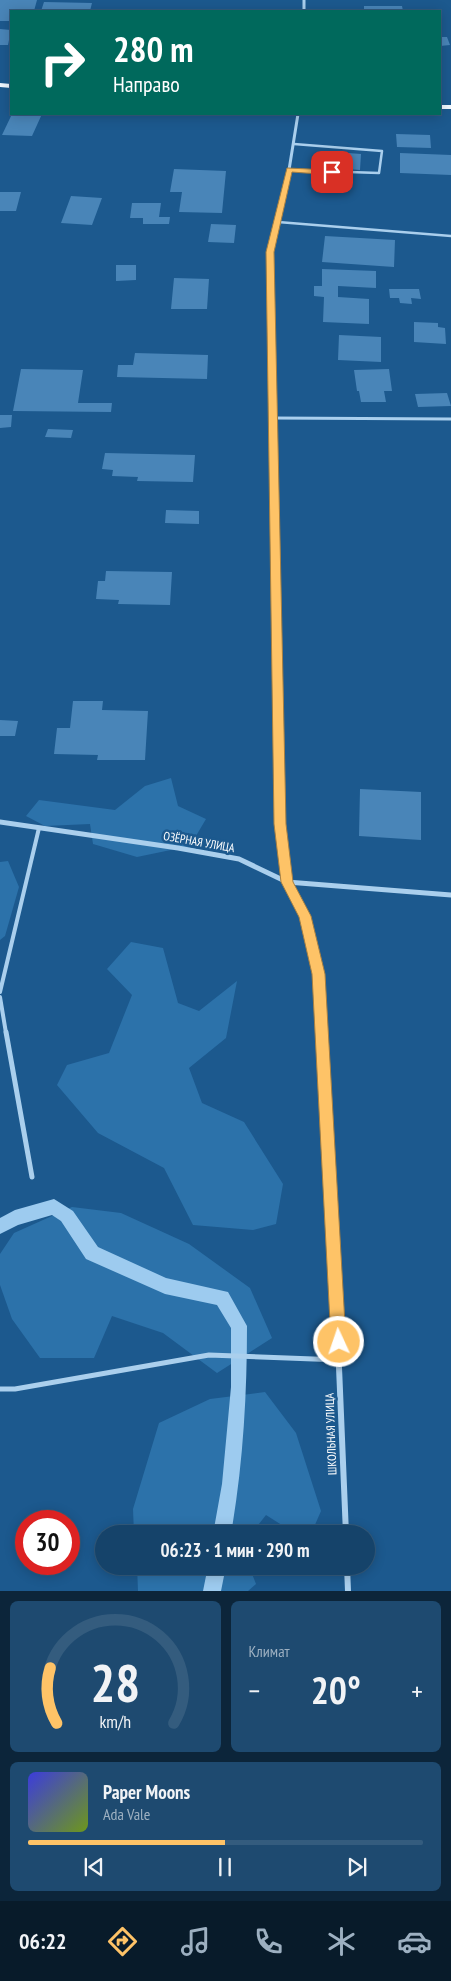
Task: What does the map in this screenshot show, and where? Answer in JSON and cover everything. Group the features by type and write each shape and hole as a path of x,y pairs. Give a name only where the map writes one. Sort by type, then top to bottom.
{"street":[{"name":"ШКОЛЬНАЯ УЛИЦА","path":"298,115 289,170 270,252 280,824 287,882 304,916 319,974 340,1360 346,1525"},
{"name":"ОЗЁРНАЯ УЛИЦА","path":"0,822 178,848 239,859 287,882 451,895"},
{"path":"347,1575 348,1591"}],"lane":[{"path":"289,170 379,173 382,151 294,144"},
{"path":"278,222 451,236"},
{"path":"273,418 451,419"},
{"path":"0,992 39,828"},
{"path":"0,997 32,1177"},
{"path":"0,1389 15,1390 209,1355 340,1360"}],"shaded area":[{"path":"171,778 178,806 206,819 190,846 137,857 93,844 90,824 45,826 26,816 39,800 115,810 145,786"},
{"path":"8,861 19,887 5,936 0,940 0,862"},
{"path":"131,942 163,948 178,1003 199,1011 237,981 226,1038 189,1068 202,1103 244,1122 283,1184 276,1224 253,1230 193,1225 164,1168 98,1133 57,1085 67,1065 109,1053 132,995 107,969"},
{"path":"72,1207 121,1213 189,1244 250,1288 272,1338 217,1373 163,1333 112,1316 94,1358 40,1358 12,1319 0,1285 0,1254 14,1233"},
{"path":"265,1392 296,1433 321,1511 315,1525 282,1525 266,1515 258,1525 134,1525 133,1509 159,1423 210,1399"},
{"path":"137,1575 252,1575 256,1584 248,1591 138,1591"}],"building":[{"path":"0,0 37,0 34,10 10,10 10,21 0,21"},
{"path":"44,2 92,3 90,10 41,10"},
{"path":"364,6 402,6 403,10 364,10"},
{"path":"0,29 10,30 8,45 0,45"},
{"path":"441,37 447,37 450,45 441,46"},
{"path":"12,115 42,115 32,136 2,135"},
{"path":"396,134 430,135 431,148 397,147"},
{"path":"335,152 361,154 360,170 333,168"},
{"path":"400,153 451,155 451,175 400,173"},
{"path":"174,169 226,171 222,213 179,212 182,192 170,192"},
{"path":"0,192 21,192 16,211 0,211"},
{"path":"71,196 102,198 92,225 61,223"},
{"path":"132,203 161,203 159,217 170,217 169,224 143,224 143,218 130,218"},
{"path":"211,224 236,225 234,243 208,242"},
{"path":"325,236 395,240 394,267 322,262"},
{"path":"116,265 136,265 136,280 116,281"},
{"path":"322,269 376,271 376,288 338,286 338,297 369,299 369,324 323,322 324,297 314,296 314,286 322,286"},
{"path":"174,278 209,279 207,309 171,309"},
{"path":"389,289 419,289 421,299 411,298 412,304 400,303 399,298 390,298"},
{"path":"414,322 438,323 438,327 445,328 446,344 414,342"},
{"path":"339,335 381,337 381,362 338,360"},
{"path":"135,353 208,355 207,379 117,377 118,365 133,365"},
{"path":"21,369 83,370 78,403 112,403 111,412 13,411"},
{"path":"389,369 392,391 384,391 386,402 361,402 359,391 357,391 354,370"},
{"path":"447,393 451,406 418,407 415,394"},
{"path":"0,415 12,415 11,427 0,428"},
{"path":"48,429 73,430 71,438 45,437"},
{"path":"105,453 195,455 193,482 137,481 138,477 112,476 113,470 102,469"},
{"path":"166,510 199,511 199,524 165,523"},
{"path":"106,571 172,572 170,605 118,604 119,600 96,599 98,581 105,581"},
{"path":"73,701 103,701 102,710 148,711 145,760 97,760 98,755 54,754 57,728 70,728"},
{"path":"0,720 18,721 15,736 0,736"},
{"path":"360,789 421,792 421,840 359,836"}],"waterway":[{"path":"0,1226 15,1218 54,1207 67,1216 92,1253 165,1286 222,1298 239,1326 239,1387 231,1484 224,1525"},
{"path":"212,1591 215,1575"}],"route":[{"path":"332,172 289,170 270,252 280,824 287,882 304,916 319,974 339,1342"}]}
